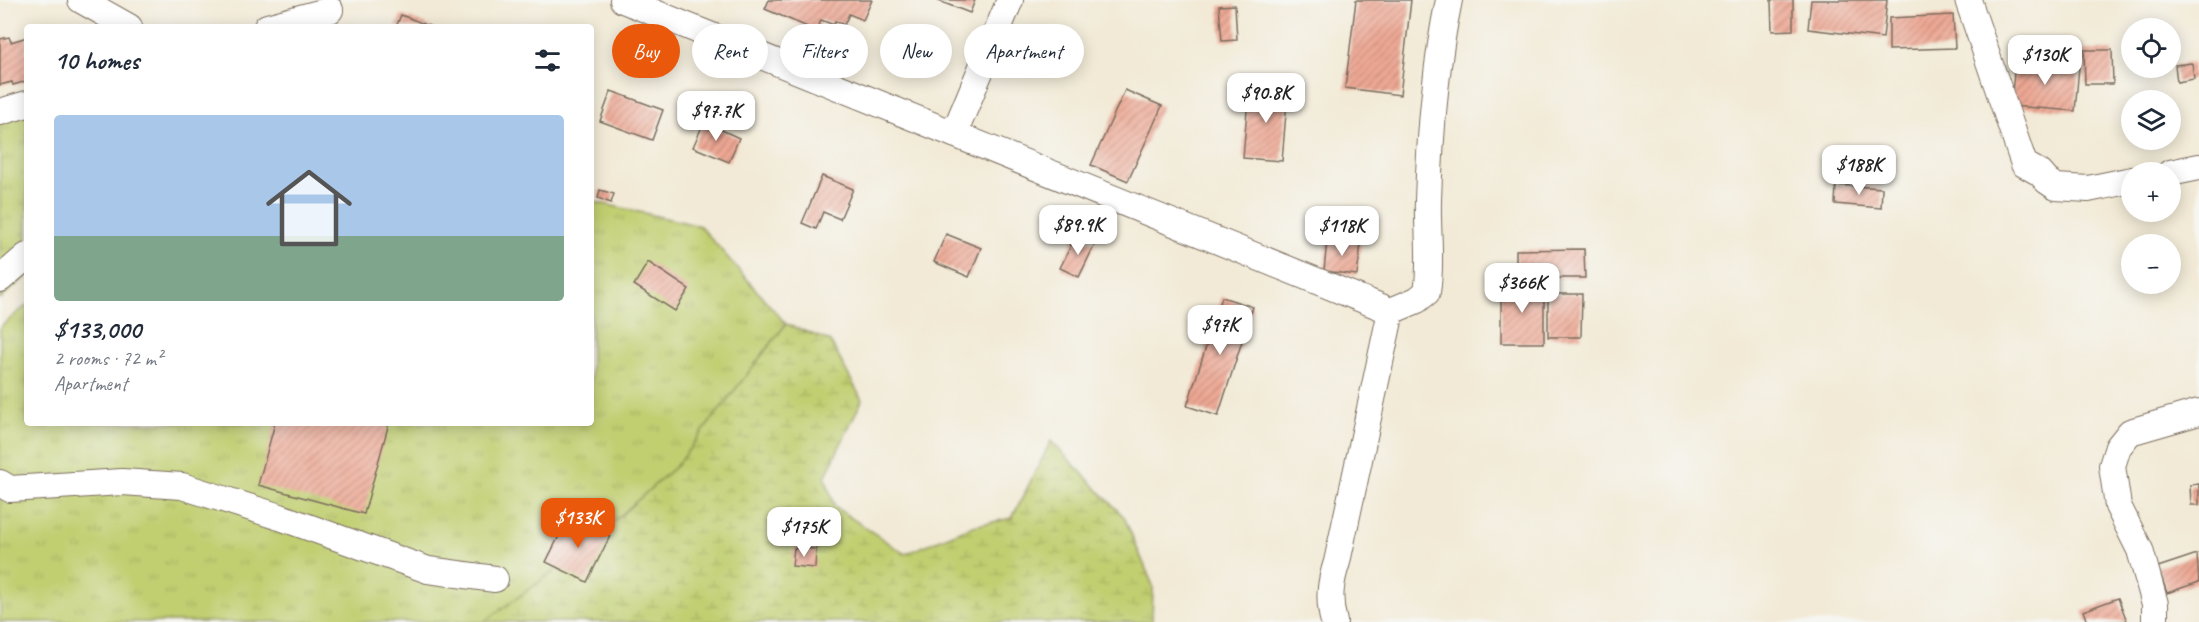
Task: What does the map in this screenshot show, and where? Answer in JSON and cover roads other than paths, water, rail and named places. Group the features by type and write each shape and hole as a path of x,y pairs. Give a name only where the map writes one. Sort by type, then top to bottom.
{"street":[{"path":"81,0 124,24"},
{"path":"623,0 1391,311 1417,300 1427,292 1430,276 1427,228 1430,138 1441,40 1449,0"},
{"path":"954,134 1010,0"},
{"path":"1968,0 2024,164 2040,172 2056,187 2088,189 2121,182"},
{"path":"279,24 328,12"},
{"path":"0,112 24,105"},
{"path":"2181,171 2199,167"},
{"path":"0,279 24,259"},
{"path":"1334,622 1330,606 1330,584 1337,562 1391,311"},
{"path":"2155,622 2155,604 2140,550 2118,506 2112,466 2118,447 2130,432 2199,412"},
{"path":"0,483 10,489 122,482 182,486 280,517 428,570 495,579"}]}
